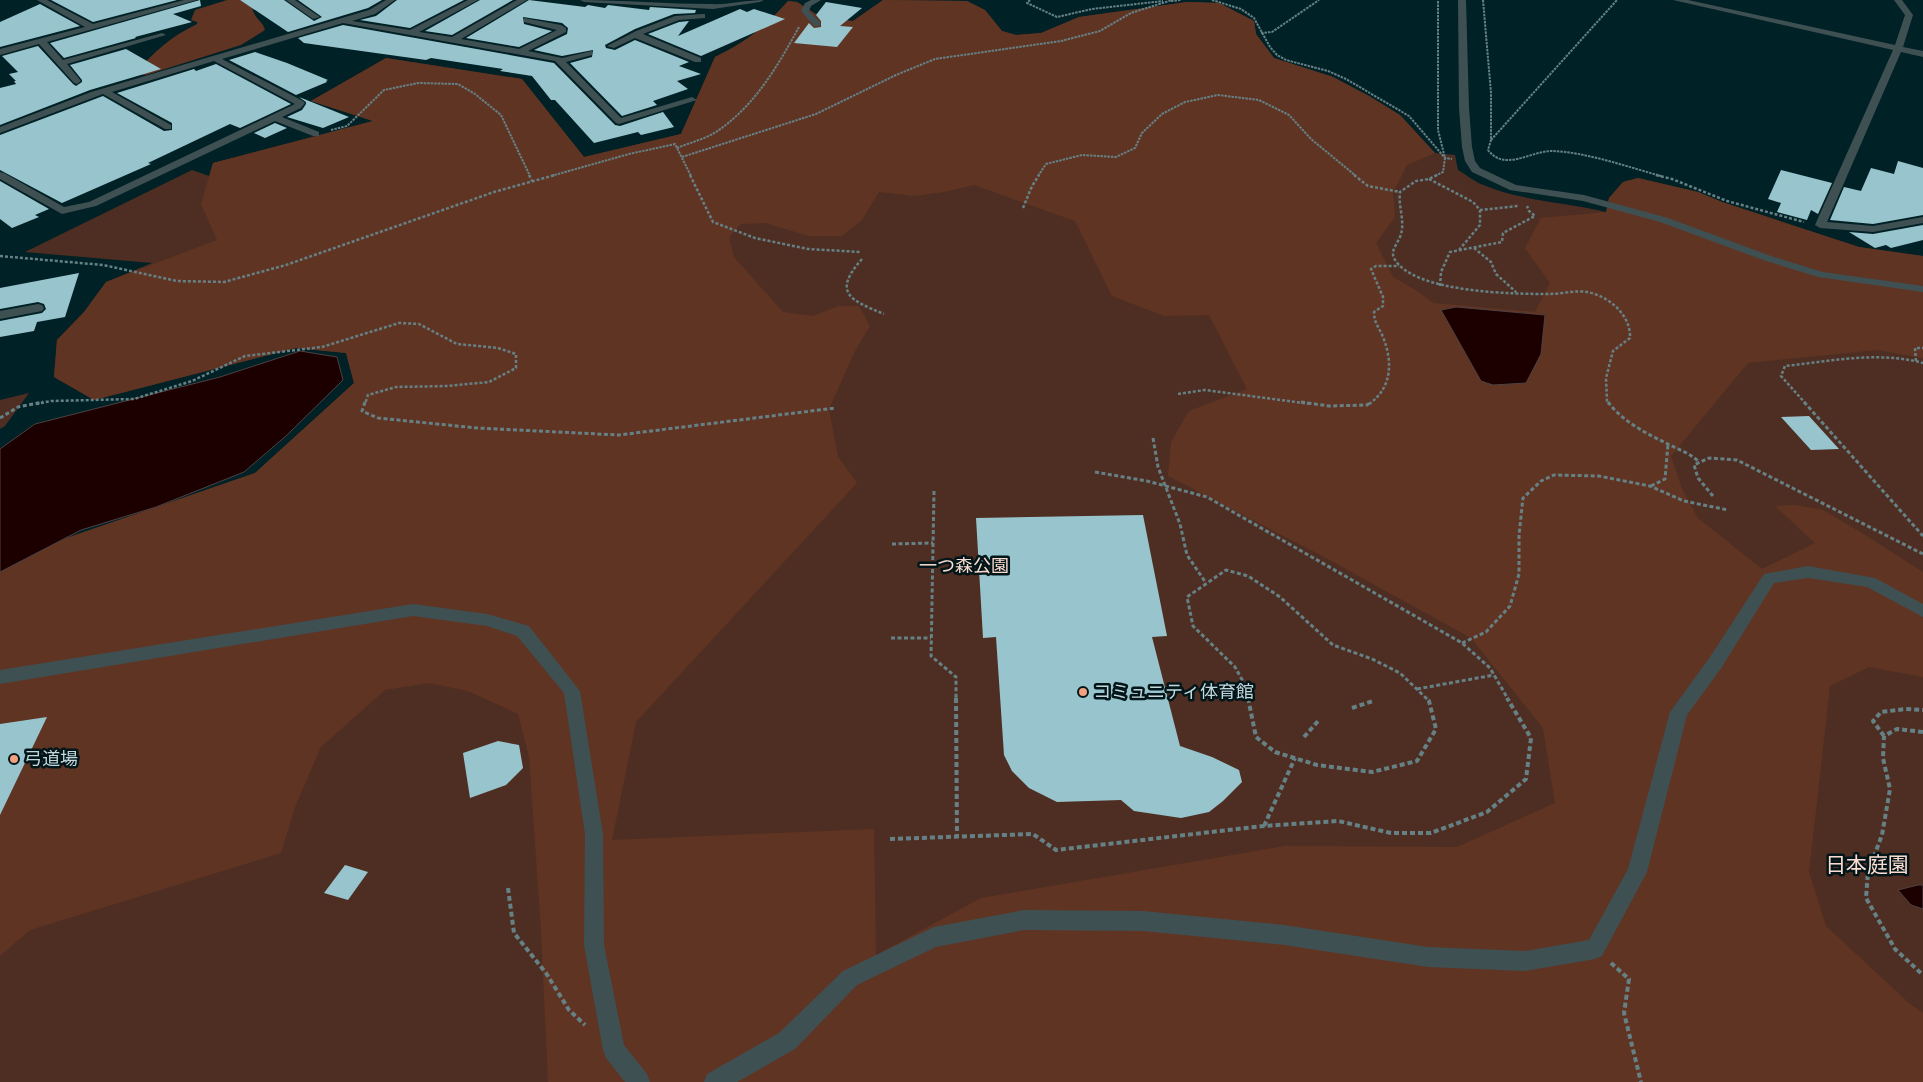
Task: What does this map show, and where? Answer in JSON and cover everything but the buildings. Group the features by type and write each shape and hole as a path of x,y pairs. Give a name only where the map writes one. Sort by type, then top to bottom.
{"street":[{"path":"41,0 92,27"},
{"path":"158,0 171,6"},
{"path":"0,52 192,0"},
{"path":"290,0 316,17"},
{"path":"0,130 74,101 372,12 391,0"},
{"path":"411,33 474,0"},
{"path":"453,40 523,0"},
{"path":"584,0 732,5 760,0"},
{"path":"816,24 805,11 808,5 817,0"},
{"path":"1462,0 1464,108 1470,161 1476,170 1514,188 1584,198 1648,215 1768,258 1822,275 1923,289"},
{"path":"1677,0 1923,54"},
{"path":"1898,0 1909,15 1898,48 1820,225 1873,229 1923,220"},
{"path":"611,46 678,18 715,15 733,10 732,5"},
{"path":"520,52 542,38 563,30 558,27 527,20"},
{"path":"344,21 520,52 560,61 589,53"},
{"path":"639,33 639,37 698,60"},
{"path":"61,63 162,35"},
{"path":"41,41 77,81"},
{"path":"0,175 62,211 92,204 298,106 300,103 216,59"},
{"path":"560,61 619,121 692,100"},
{"path":"104,92 168,127"},
{"path":"274,117 316,134"},
{"path":"0,315 38,308"},
{"path":"715,1082 787,1041 850,978 934,937 1024,920 1143,921 1284,935 1437,957 1525,961 1594,949 1637,872 1679,712 1716,662 1769,578 1808,572 1870,582 1923,611"},
{"path":"0,678 363,616 413,610 487,620 523,631 572,691 594,834 594,945 614,1050 639,1082"}],"path":[{"path":"1030,0 1027,3 1057,17 1092,10 1181,0"},
{"path":"682,157 816,114 896,75 935,59 1061,41 1100,31 1131,13 1172,0"},
{"path":"1212,0 1241,8 1254,18 1261,33 1277,55 1286,60 1328,71 1346,78 1409,116 1445,158 1470,161"},
{"path":"1261,33 1272,32 1319,0"},
{"path":"1438,0 1438,130 1445,158 1442,172 1429,179 1416,181 1400,192 1398,200 1402,231 1393,250 1394,258 1402,270 1440,286 1471,290 1545,294 1586,292 1608,300 1618,309 1630,325 1630,338 1613,351 1606,378 1607,402 1616,414 1668,444 1688,452 1698,461"},
{"path":"1483,0 1491,93 1491,140 1488,150 1494,158 1505,161 1551,151 1594,158 1672,179 1727,201 1820,225"},
{"path":"1491,140 1617,0"},
{"path":"677,148 715,133 750,104 780,62 807,13"},
{"path":"316,134 347,126 384,90 418,83 458,84 476,94 501,114 532,181"},
{"path":"1023,208 1032,186 1046,164 1082,156 1116,157 1135,148 1142,133 1162,114 1185,102 1218,95 1259,100 1289,115 1311,139 1368,186 1400,192"},
{"path":"0,256 103,265 177,281 224,282 286,265 494,192 629,154 676,144 713,222 754,238 808,249 861,252"},
{"path":"1429,179 1474,202 1480,210 1480,225 1458,250"},
{"path":"1480,210 1527,205 1534,206"},
{"path":"1440,286 1444,264 1450,252 1502,242 1503,233 1535,216 1529,211 1527,205"},
{"path":"1474,248 1480,256 1491,262 1496,268 1496,274 1516,292"},
{"path":"862,259 848,277 846,283 848,290 852,297 861,304 884,314"},
{"path":"1178,394 1205,390 1329,406 1367,405 1376,399 1387,385 1389,363 1383,337 1374,322 1374,312 1383,306 1383,297 1371,269 1376,266 1399,266"},
{"path":"0,418 18,407 51,401 134,399 192,381 244,356 322,347 399,323 419,324 457,344 498,348 516,354 516,368 489,382 447,386 396,387 368,395 362,410 378,418 477,428 619,435 702,423 835,408"},
{"path":"1916,361 1915,348 1923,348"},
{"path":"1923,363 1901,357 1812,363 1785,366 1781,376 1923,536"},
{"path":"1153,438 1158,467 1180,524 1187,554 1206,583"},
{"path":"1650,486 1665,479 1668,444"},
{"path":"1714,496 1698,478 1694,465 1698,461 1719,457 1737,460 1923,554"},
{"path":"890,839 1033,834 1056,850 1264,826 1338,821 1392,833 1431,833 1488,812 1526,779 1531,738 1490,668 1462,643 1207,497 1166,486 1095,472"},
{"path":"1462,643 1486,632 1510,606 1520,574 1519,535 1523,498 1541,481 1554,475 1599,476 1650,486 1684,501 1728,510"},
{"path":"934,491 931,656 956,677 957,837"},
{"path":"892,544 933,543"},
{"path":"1226,570 1248,576 1280,597 1333,645 1372,659 1400,674 1429,701 1436,729 1417,761 1372,772 1317,765 1275,752 1256,737 1245,685 1235,667 1193,626 1187,597 1206,583 1226,570"},
{"path":"891,638 931,638"},
{"path":"1416,689 1495,675"},
{"path":"1352,708 1373,701"},
{"path":"1923,710 1906,709 1881,712 1873,720 1884,736 1883,758 1890,789 1882,835 1868,872 1866,898 1895,949 1923,975"},
{"path":"1304,737 1319,720"},
{"path":"1884,736 1897,729 1923,732"},
{"path":"1264,826 1294,758"},
{"path":"508,888 514,933 546,973 569,1010 614,1050"},
{"path":"1594,949 1629,978 1624,1013 1641,1082"}],"green space":[{"name":"一つ森公園","path":"883,0 967,1 985,10 1002,31 1016,35 1041,33 1079,17 1187,2 1219,3 1254,21 1256,34 1274,58 1333,77 1369,96 1400,115 1435,153 1455,155 1458,170 1478,183 1496,190 1526,198 1606,212 1609,198 1623,182 1638,178 1698,192 1722,202 1859,247 1923,256 1923,1082 0,1082 0,561 255,473 354,383 346,353 296,348 94,400 54,377 57,340 84,312 106,282 152,263 25,252 192,170 209,176 213,163 373,121 311,101 386,58 522,79 584,157 681,134 715,57 736,46 754,33 788,1 797,2 822,18 853,21"},
{"path":"29,393 5,426 0,429 0,400"}],"shaded area":[{"path":"227,0 240,0 252,7 265,30 241,45 146,75 138,74 137,71 164,44 197,24 197,22 191,20 195,10"},
{"name":"一つ森公園","path":"883,0 967,1 985,10 1002,31 1016,35 1041,33 1079,17 1187,2 1219,3 1254,21 1256,34 1274,58 1333,77 1369,96 1400,115 1435,153 1407,165 1393,193 1395,217 1376,243 1393,277 1419,292 1433,303 1535,312 1550,283 1525,248 1541,218 1606,212 1609,198 1623,182 1638,178 1698,192 1722,202 1859,247 1923,256 1923,358 1877,350 1748,363 1671,456 1682,489 1698,518 1762,569 1815,543 1775,506 1795,505 1823,510 1923,572 1923,677 1869,667 1830,686 1809,872 1826,926 1910,1004 1923,1013 1923,1082 548,1082 541,929 529,757 518,714 468,691 429,683 385,690 321,747 295,807 281,853 30,930 0,956 0,561 255,473 354,383 346,353 296,348 94,400 54,377 57,340 84,312 106,282 217,240 201,204 213,163 373,121 311,101 386,58 522,79 584,157 681,134 715,57 736,46 754,33 788,1 797,2 822,18 853,21","holes":["974,185 1075,221 1112,296 1164,316 1209,315 1247,389 1189,411 1171,442 1168,476 1328,559 1471,638 1543,728 1555,803 1457,847 1285,846 981,898 876,955 874,829 612,840 636,722 857,483 838,457 829,409 854,353 870,326 859,306 839,306 813,316 783,312 734,257 729,237 741,224 765,223 809,236 842,236 862,220 879,192 914,196"]},
{"path":"1456,307 1545,315 1541,354 1526,383 1493,385 1481,381 1441,310"},
{"path":"300,351 337,357 343,380 287,435 244,472 156,507 81,530 0,572 0,449 35,424 220,377"},
{"path":"1923,885 1923,909 1911,905 1898,890"}],"place":[{"name":"コミュニティ体育館","path":"1083,692"},
{"name":"弓道場","path":"14,759"}],"park label":[{"name":"日本庭園","path":"1867,865"}]}
